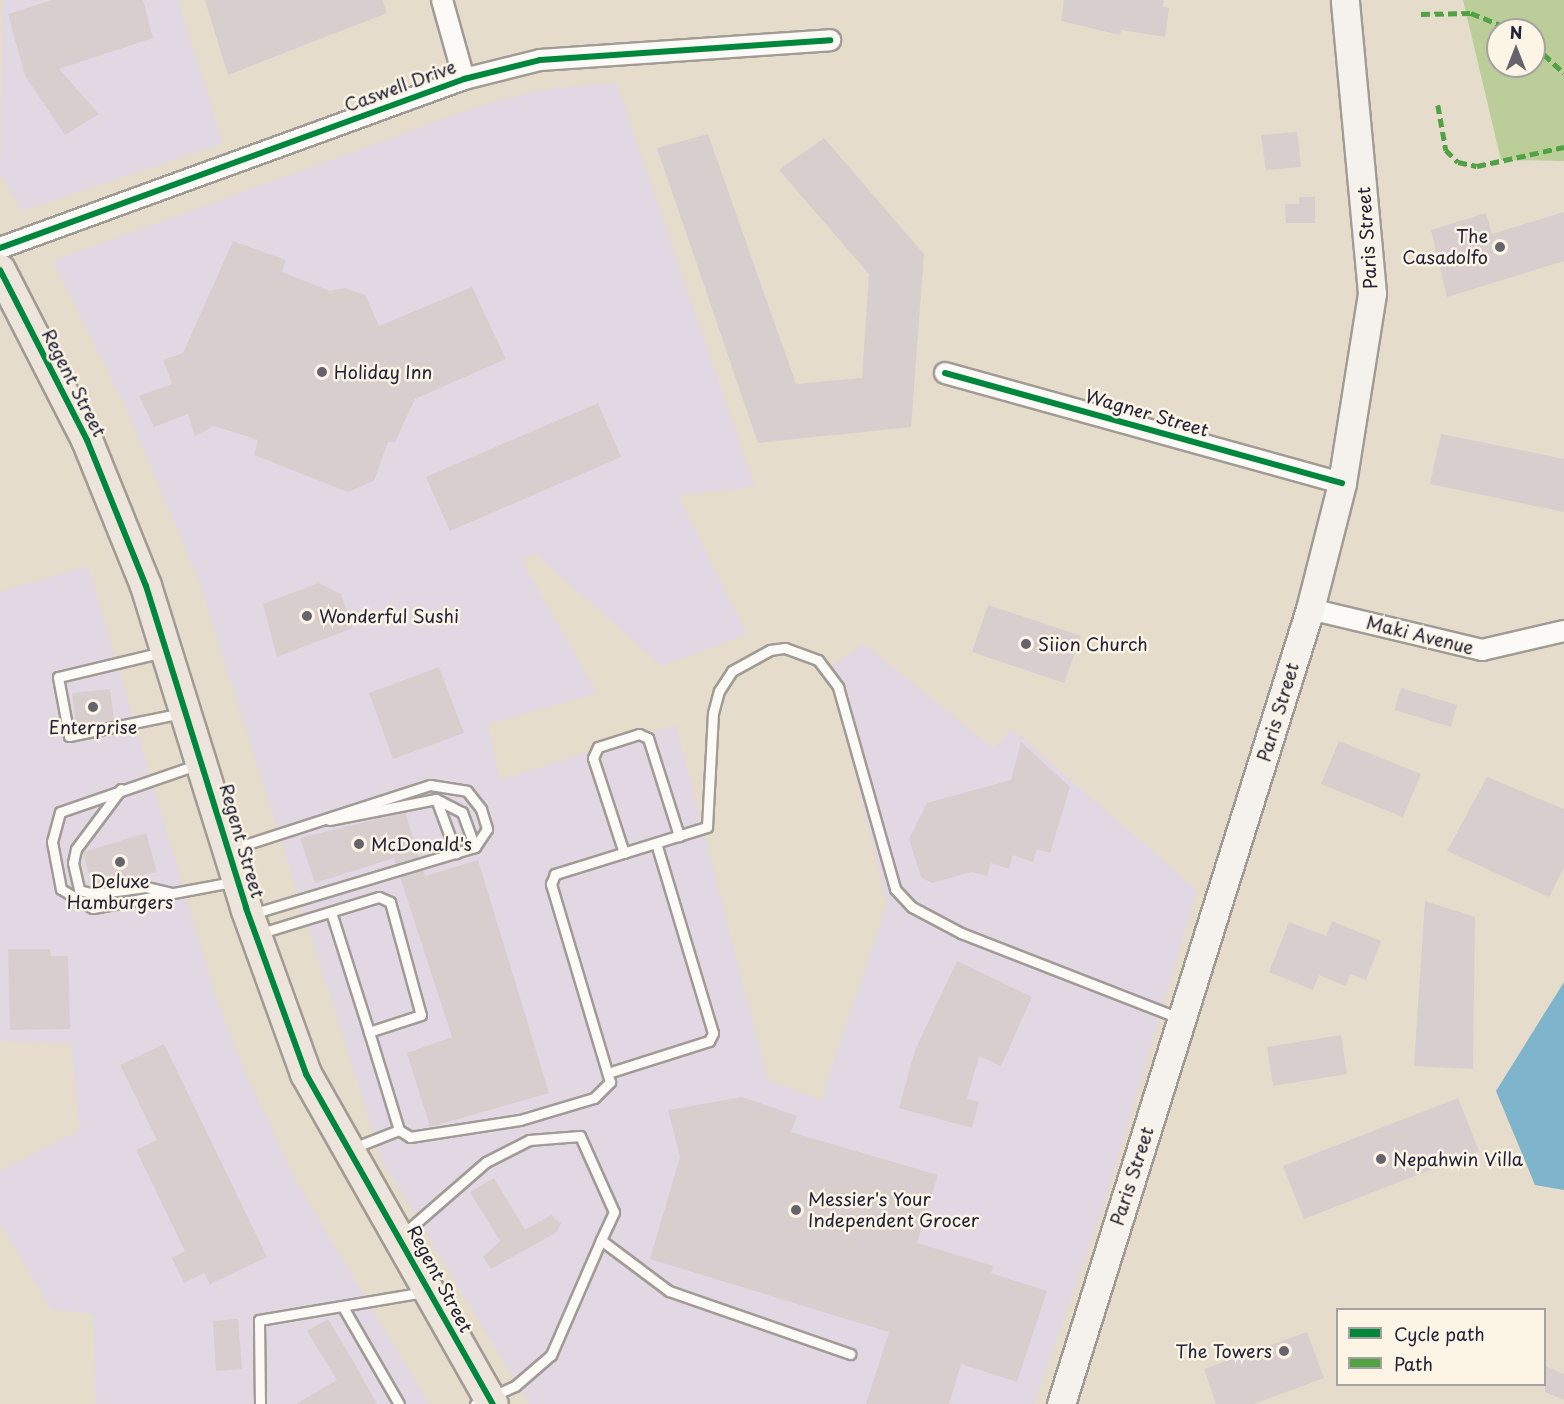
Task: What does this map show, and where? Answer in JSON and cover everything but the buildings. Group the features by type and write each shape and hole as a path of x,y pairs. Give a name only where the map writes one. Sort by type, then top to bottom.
{"main road":[{"name":"Paris Street","path":"1061,1404 1310,609 1342,483 1372,293 1345,0"},
{"name":"Regent Street","path":"0,270 87,440 168,651 189,712 252,924 306,1074 400,1236 486,1402"}],"street":[{"path":"442,0 464,79"},
{"name":"Caswell Drive","path":"0,249 464,79 540,60 830,40"},
{"name":"Wagner Street","path":"945,373 1342,483"},
{"name":"Maki Avenue","path":"1310,609 1482,650 1564,631"}],"lane":[{"path":"331,912 399,1130 410,1137 520,1120 594,1098 610,1082 611,1072 551,884 555,874 706,827 710,819 713,713 732,671 770,650 804,652 818,660 838,687 895,889 912,907 961,933 1182,1019"},
{"path":"168,651 58,677 69,736 189,712"},
{"path":"624,853 593,758 598,747 629,737 648,738 679,836"},
{"path":"204,763 121,789 60,812 52,842 62,889 93,908 238,881"},
{"path":"229,850 408,789 450,786 467,791 481,809 487,829 475,847 252,924"},
{"path":"121,789 76,849 73,863 79,890 94,894 146,887 177,894"},
{"path":"319,820 346,819 408,800 436,799 462,812 475,847"},
{"path":"436,799 456,853"},
{"path":"611,1072 709,1041 713,1033 656,843"},
{"path":"252,924 331,912 379,897 390,902 423,1008 421,1015 369,1032"},
{"path":"350,1149 399,1130"},
{"path":"400,1236 486,1162 529,1140 580,1136 614,1212 551,1355 515,1386 486,1402"},
{"path":"601,1240 669,1291 850,1354"},
{"path":"260,1404 259,1320 428,1291"},
{"path":"344,1306 398,1404"}],"shaded area":[{"path":"3,0 178,0 223,143 22,211 0,172"},
{"path":"616,82 755,487 678,495 747,634 662,666 535,554 521,559 597,693 488,724 500,780 676,725 768,1080 821,1100 887,904 829,667 864,644 993,748 1012,729 1197,890 1104,1204 1034,1404 529,1404 382,1160 198,578 125,406 53,261 477,107 545,89"},
{"path":"88,566 216,997 245,1072 299,1186 429,1404 96,1404 93,1314 51,1309 0,1223 0,1171 80,1130 71,1043 0,1041 0,592"}],"green space":[{"path":"1463,0 1564,0 1564,161 1501,160"}],"water":[{"path":"1564,982 1564,1190 1535,1185 1496,1091"}],"marked path":[{"path":"1421,14 1471,13 1486,19"},
{"path":"1546,56 1564,73"},
{"path":"1438,105 1446,150 1458,162 1477,166 1564,147"}],"cycle path":[{"path":"0,248 464,79 540,60 830,40"},
{"path":"0,270 87,440 146,586 246,908 306,1074 493,1404"},
{"path":"945,373 1342,483"}],"place":[{"name":"The Casadolfo","path":"1500,247"},
{"name":"Holiday Inn","path":"322,372"},
{"name":"Wonderful Sushi","path":"307,616"},
{"name":"Siion Church","path":"1026,644"},
{"name":"Enterprise","path":"93,707"},
{"name":"McDonald's","path":"359,844"},
{"name":"Deluxe Hamburgers","path":"120,862"},
{"name":"Nepahwin Villa","path":"1381,1159"},
{"name":"Messier's Your Independent Grocer","path":"796,1210"},
{"name":"The Towers","path":"1284,1351"}]}
